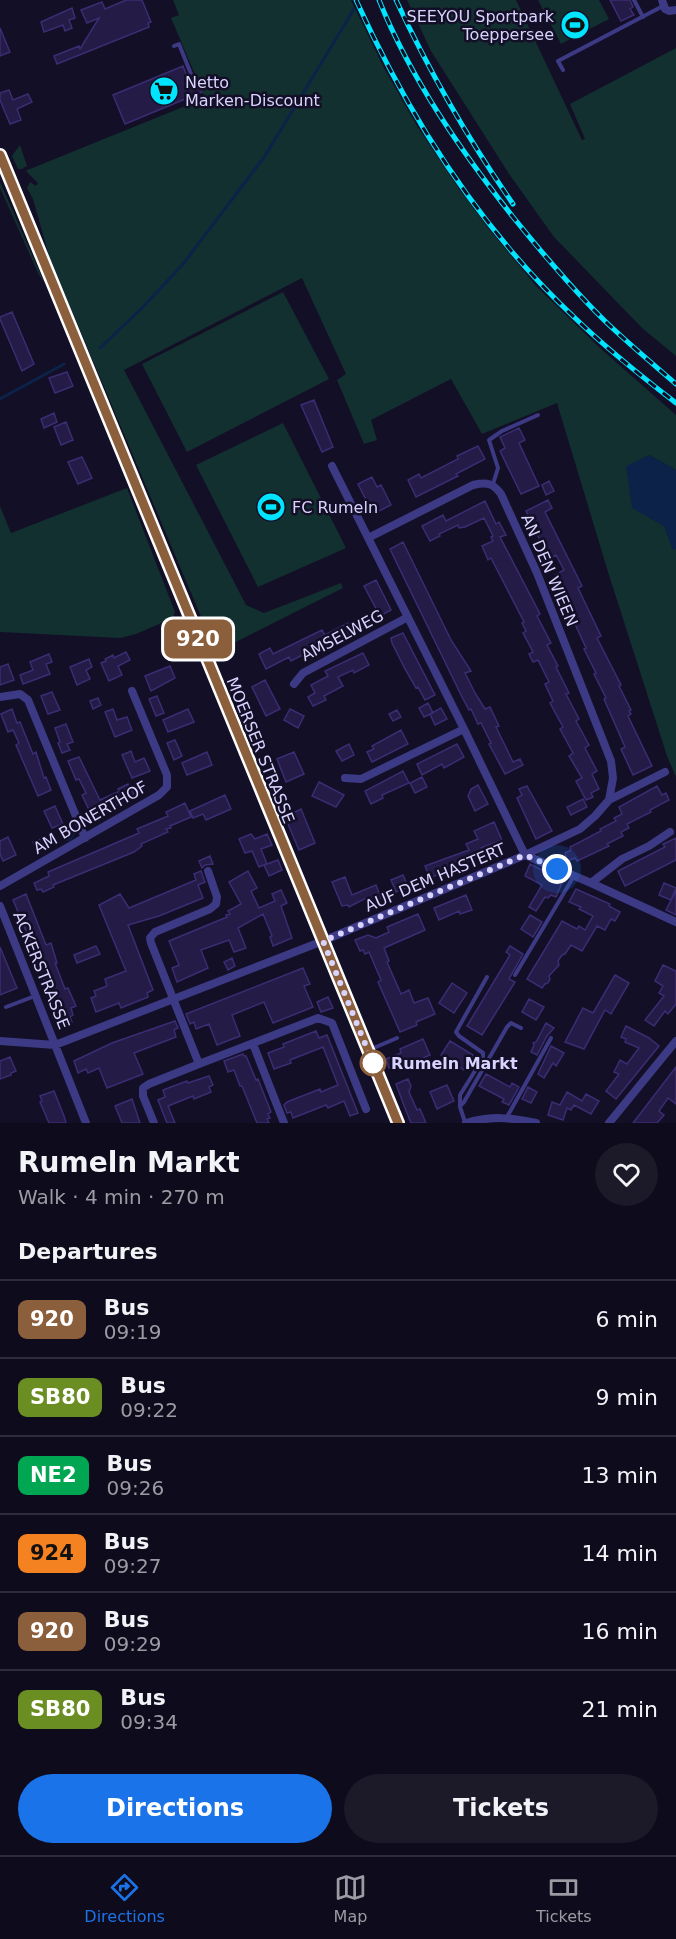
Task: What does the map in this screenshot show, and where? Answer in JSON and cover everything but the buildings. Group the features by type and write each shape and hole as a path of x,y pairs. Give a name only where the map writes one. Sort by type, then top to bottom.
{"main road":[{"name":"MOERSER STRASSE","path":"0,155 398,1123"}],"street":[{"path":"663,3 669,11 676,10"},
{"path":"332,466 525,855 580,829 609,800 665,772"},
{"path":"368,538 473,485 485,482 493,485"},
{"name":"AN DEN WIEEN","path":"493,485 501,494 537,573 611,761 613,778 609,800"},
{"name":"AMSELWEG","path":"294,684 303,673 408,617"},
{"name":"AM BONERTHOF","path":"0,886 159,795 167,787 167,775 132,692"},
{"path":"0,697 20,694 28,700 85,838"},
{"path":"345,778 361,779 464,729"},
{"path":"591,883 622,859 649,846 670,832"},
{"name":"AUF DEM HASTERT","path":"56,1045 323,941 525,855 676,922"},
{"path":"199,1064 150,943 150,938 155,932 210,909 216,904 217,897 208,871"},
{"name":"ACKERSTRASSE","path":"0,907 86,1123"},
{"path":"154,1123 143,1096 143,1088 149,1084 318,1018 332,1023 366,1109"},
{"path":"0,1041 56,1045"},
{"path":"609,1123 676,1041"},
{"path":"253,1044 284,1123"},
{"path":"466,1123 487,1117 536,1123"}],"lane":[{"path":"634,0 643,17"},
{"path":"563,70 558,61 643,17 663,3"},
{"path":"174,46 179,44 193,79"},
{"path":"493,485 498,468 489,440 502,431 538,415"},
{"path":"515,975 574,876"},
{"path":"466,1123 460,1107 460,1095 483,1053 456,1032 487,977"},
{"path":"6,1007 36,996"},
{"path":"460,1107 507,1027 512,1023 521,1028"},
{"path":"368,1050 397,1038"},
{"path":"506,1118 551,1038"}],"green space":[{"path":"173,0 351,0 384,68 417,126 488,228 537,287 601,349 676,415 676,470 649,455 632,507 664,526 673,549 676,549 676,777 667,756 608,572 557,403 482,434 451,379 371,420 377,440 364,444 337,380 346,374 302,278 124,370 246,605 264,613 341,583 343,588 216,652 50,259 33,199 27,188 30,182 36,186 38,183 26,171 27,166 30,169 205,98 171,18 179,15"},
{"path":"407,0 516,0 582,140 585,139 570,104 676,48 676,356 642,328 554,237 509,174 431,51"},
{"name":"SEEYOU Sportpark Toeppersee","path":"538,0 599,0 609,19 561,44"},
{"path":"20,145 27,166 18,169 12,156"},
{"path":"0,182 44,282 0,188"},
{"path":"283,292 329,379 187,452 142,364"},
{"name":"FC Rumeln","path":"283,423 346,548 258,587 196,465"},
{"path":"127,488 175,612 173,618 136,634 120,638 0,632 0,506 11,533"}],"water":[{"path":"649,455 676,470 676,549 673,550 664,526 632,508 626,466"},
{"path":"64,827 70,827 74,834 70,841 64,841 60,837 60,831"}],"waterway":[{"path":"100,348 183,264 265,156 354,9"},
{"path":"0,399 64,364"}],"railway":[{"path":"356,0 399,87 450,170 478,210 541,284 587,329 676,403"},
{"path":"379,0 422,86 456,140 513,217 582,298 615,331 676,384"},
{"path":"396,0 450,104 480,155 513,204"}],"bus line":[{"name":"920","path":"0,155 398,1123"}],"place":[{"name":"SEEYOU Sportpark Toeppersee","path":"575,25"},
{"name":"Netto Marken-Discount","path":"164,91"},
{"name":"FC Rumeln","path":"271,507"},
{"name":"Rumeln Markt","path":"373,1063"}],"route":[{"path":"373,1063 375,1068 323,941 525,855 557,869"}]}
